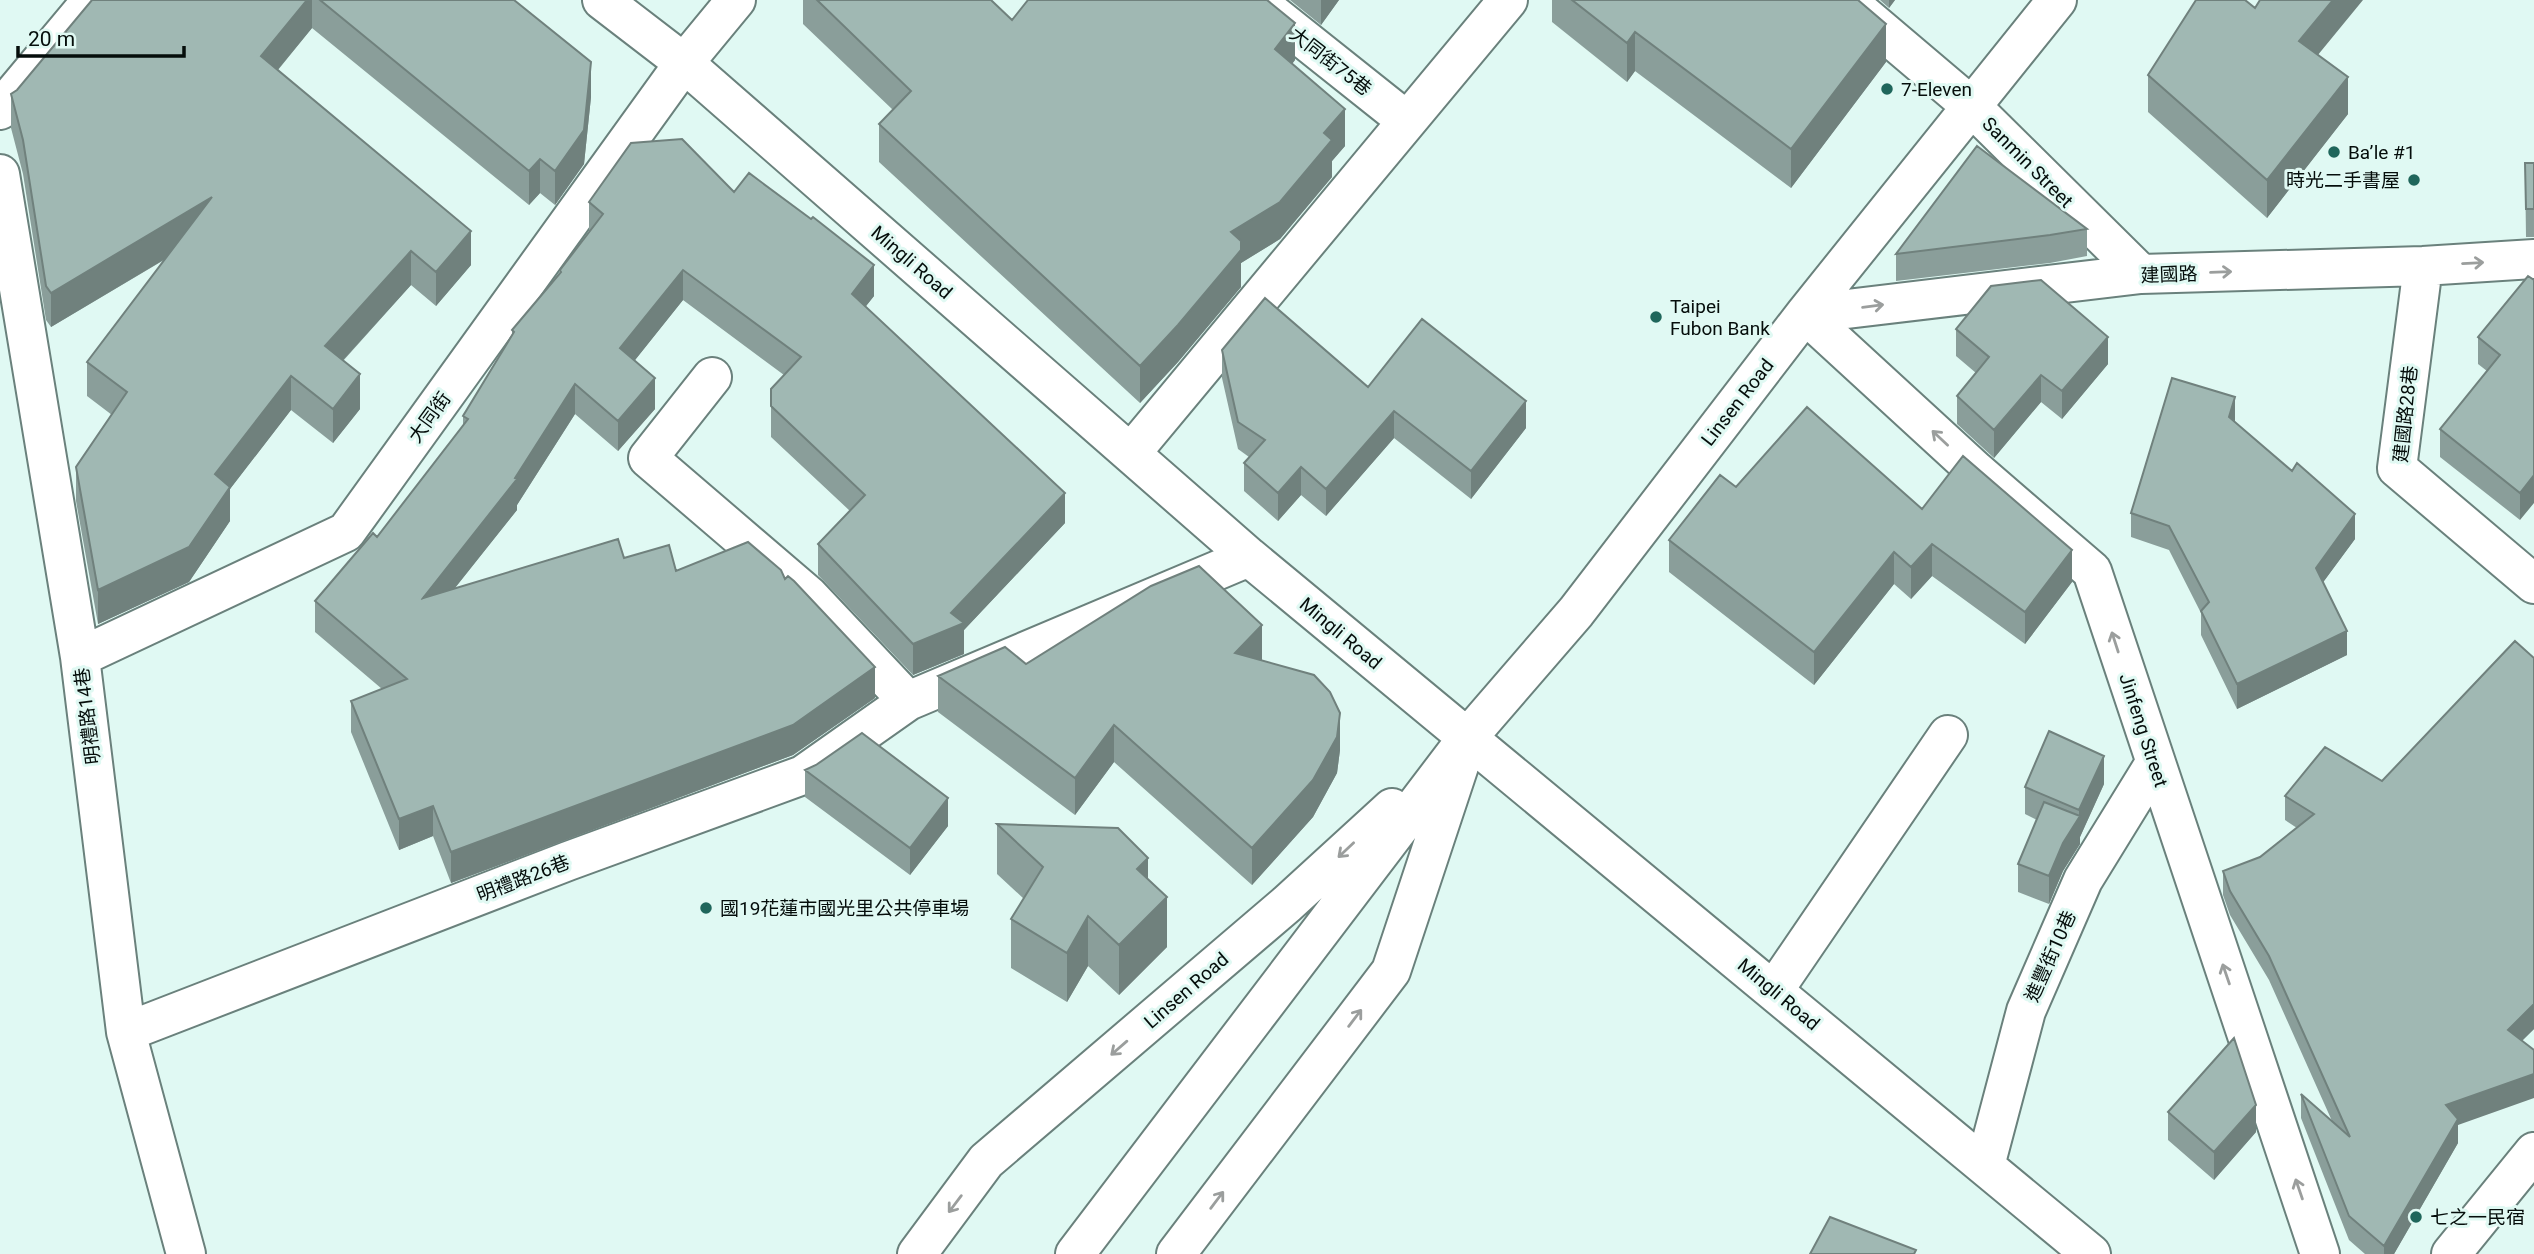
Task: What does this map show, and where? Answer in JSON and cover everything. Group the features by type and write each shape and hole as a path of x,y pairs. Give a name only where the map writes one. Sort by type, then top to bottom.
{"street":[{"path":"0,110 92,0"},
{"name":"Mingli Road","path":"602,0 684,63 1250,557 2091,1254"},
{"name":"大同街","path":"80,657 346,532 684,63 736,0"},
{"name":"大同街75巷","path":"1255,0 1407,121"},
{"path":"1131,453 1508,0"},
{"name":"Sanmin Street","path":"1846,0 1971,106 2141,274"},
{"name":"Linsen Road","path":"1075,1254 1468,737 1576,612 1805,314 2057,0"},
{"name":"明禮路14巷","path":"0,174 80,657 126,1032 186,1254"},
{"name":"建國路","path":"1805,314 2141,274 2423,266 2534,259"},
{"name":"建國路28巷","path":"2423,266 2397,468 2534,584"},
{"name":"Jinfeng Street","path":"1805,314 1976,471 2092,571 2320,1254"},
{"path":"712,377 648,458 809,596 908,701"},
{"name":"明禮路26巷","path":"126,1032 568,861 803,775 908,701 1250,557"},
{"path":"1774,990 1948,735"},
{"name":"Linsen Road","path":"917,1254 986,1161 1287,904 1468,737"},
{"name":"Linsen Road","path":"1176,1254 1391,971 1468,737"},
{"name":"進豐街10巷","path":"1986,1166 2026,1011 2083,880 2155,763"},
{"path":"2451,1254 2534,1152"}],"building":[{"path":"92,0 307,0 261,56 471,231 436,272 411,251 325,346 360,374 333,409 291,376 215,474 230,487 189,547 98,590 76,467 127,392 87,362 212,197 51,293 46,286 23,140 11,94"},
{"path":"320,0 514,0 591,62 584,130 555,171 540,159 529,171"},
{"path":"817,0 991,0 1012,20 1028,0 1267,0 1295,23 1275,49 1345,109 1324,133 1332,140 1280,202 1231,232 1241,241 1241,250 1140,366 879,124 911,91"},
{"path":"1572,0 1858,0 1886,24 1791,149 1635,32 1627,43"},
{"path":"2196,0 2245,0 2255,8 2260,0 2333,0 2299,41 2348,77 2267,180 2148,75"},
{"path":"682,139 734,192 749,173 811,219 813,217 874,265 852,294 1065,493 951,613 964,623 913,644 818,544 865,495 771,406 771,389 801,357 683,270 620,348 655,378 618,421 575,384 515,478 517,479 423,598 618,539 624,558 669,545 676,571 748,542 781,570 785,579 788,576 794,581 875,667 793,725 451,852 433,806 399,819 351,701 407,679 315,601 373,533 377,537 468,419 463,416 514,332 512,330 561,272 603,214 589,202 631,143"},
{"path":"1977,146 2087,229 1896,254"},
{"path":"2525,163 2534,163 2534,209 2526,209"},
{"path":"2528,276 2534,280 2534,475 2520,493 2440,429 2500,355 2478,337"},
{"path":"2041,280 2108,337 2062,391 2041,375 1994,430 1957,396 1989,357 1956,329 1991,286"},
{"path":"1265,298 1368,387 1422,319 1526,401 1471,471 1394,411 1326,489 1301,467 1278,493 1244,463 1265,440 1238,422 1222,350"},
{"path":"2172,378 2235,397 2229,417 2292,471 2297,463 2355,514 2316,568 2347,631 2237,684 2201,611 2209,602 2169,526 2131,513"},
{"path":"1807,407 1922,509 1963,456 2072,550 2025,612 1932,544 1911,567 1894,552 1814,652 1669,540 1720,475 1736,487"},
{"path":"1199,566 1262,625 1235,653 1314,675 1330,692 1340,713 1337,737 1313,780 1252,848 1114,725 1075,778 938,676 1005,647 1026,664 1151,586"},
{"path":"2515,641 2534,658 2534,1004 2508,1030 2534,1050 2534,1074 2446,1105 2458,1119 2384,1246 2349,1216 2301,1094 2350,1137 2269,956 2230,891 2223,871 2260,857 2314,814 2285,796 2325,747 2382,781"},
{"path":"2049,731 2104,756 2079,810 2025,787"},
{"path":"862,733 948,798 910,848 805,770"},
{"path":"2044,802 2080,816 2063,843 2049,876 2018,864"},
{"path":"997,824 1118,828 1148,858 1137,869 1167,897 1119,945 1088,916 1067,953 1011,919 1043,867"},
{"path":"2234,1038 2256,1105 2214,1152 2168,1112"},
{"path":"1830,1217 1916,1250 1914,1254 1810,1254"}],"place":[{"name":"7-Eleven","path":"1887,89"},
{"name":"Ba’le #1","path":"2334,152"},
{"name":"時光二手書屋","path":"2414,180"},
{"name":"Taipei Fubon Bank","path":"1656,317"},
{"name":"國19花蓮市國光里公共停車場","path":"706,908"},
{"name":"七之一民宿","path":"2416,1217"}]}
